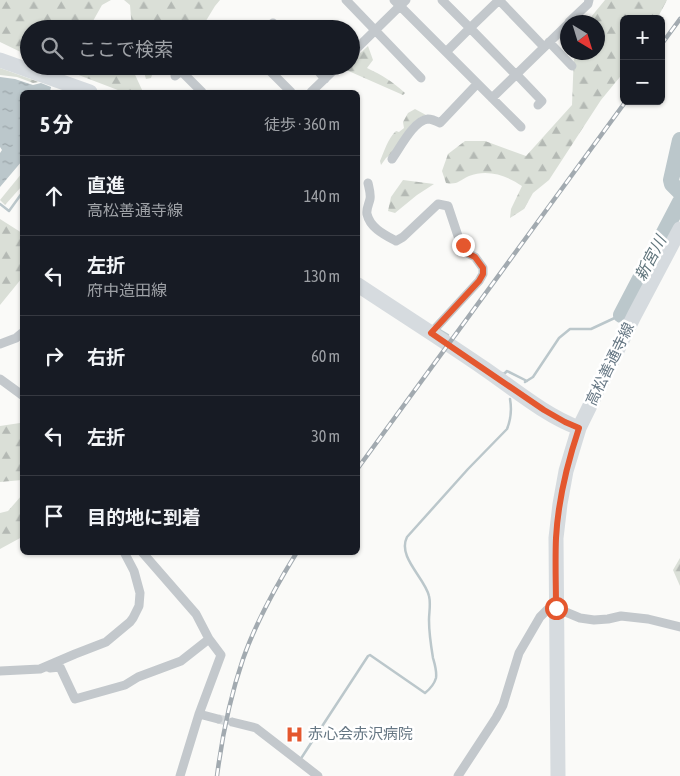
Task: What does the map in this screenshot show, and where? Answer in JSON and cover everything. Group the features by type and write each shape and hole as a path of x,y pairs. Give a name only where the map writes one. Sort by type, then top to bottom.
{"main road":[{"path":"0,60 20,67"},
{"path":"42,75 84,90"},
{"name":"高松善通寺線","path":"558,776 556,538 566,471 579,428 634,316 680,229"},
{"path":"360,286 544,410 579,428"}],"street":[{"path":"346,0 421,78"},
{"path":"442,0 542,101 538,105"},
{"path":"446,52 499,0 572,66"},
{"path":"576,15 588,4 589,0"},
{"path":"360,45 400,2 446,52 521,127"},
{"path":"492,98 560,31"},
{"path":"185,75 200,90"},
{"path":"275,75 289,90"},
{"path":"322,75 326,79"},
{"path":"313,90 330,75"},
{"path":"392,159 416,124 422,120 430,119 440,123 477,84"},
{"path":"368,183 371,197 367,214 370,221 382,234 396,241 403,237 438,204 448,206 463,245 483,268 483,274 479,281 431,333"},
{"path":"0,344 20,335"},
{"path":"0,379 20,394"},
{"path":"40,670 106,642 133,618 139,606 140,592 134,570 126,555"},
{"path":"145,555 196,614 221,655 199,714 180,776"},
{"path":"458,776 503,705 520,653 540,617 547,610 556,608 580,618 594,620 621,616 648,619 680,627"},
{"path":"0,671 40,670 60,667 75,699 125,685 138,677 180,661 210,639"},
{"path":"199,714 218,719"},
{"path":"232,722 256,728 318,776"}],"green space":[{"path":"0,0 111,0 102,5 94,20 20,20 20,52 0,42"},
{"path":"124,0 220,0 206,20 131,20 130,5"},
{"path":"605,0 667,0 659,15 620,15 620,77 601,100 549,180 533,193 524,209 510,218 511,209 522,186 503,176 483,173 469,176 456,183 446,183 442,171 448,154 465,141 485,141 526,156 572,105 574,60 605,60 605,15 593,15"},
{"path":"368,46 373,60 367,68 396,85 405,93 403,95 358,75 360,75 360,54"},
{"path":"0,68 39,82 33,83 17,77 0,75"},
{"path":"79,75 135,75 142,90 118,90"},
{"path":"145,75 152,75 151,78 146,79"},
{"path":"415,109 426,115 410,126 381,165 380,161 386,145 396,131 399,132 404,128 403,122 408,113"},
{"path":"20,175 20,188 5,205 0,200"},
{"path":"403,180 434,184 395,213 388,211 391,197"},
{"path":"0,219 20,232 20,280 0,305"},
{"path":"20,423 20,480 0,482 0,426"},
{"path":"20,497 20,538 0,549 0,513 8,511"},
{"path":"680,558 680,586 673,570"}],"water":[{"path":"0,77 15,79 33,85 41,83 51,87 50,90 20,90 20,163 0,187 0,153 2,150 0,147"}],"waterway":[{"name":"新宮川","path":"680,140 671,180 672,184 680,192"},
{"path":"0,204 9,211 20,196"},
{"name":"新宮川","path":"621,315 680,202"},
{"path":"525,382 533,377 559,338 570,329 591,329 621,315"},
{"path":"438,329 448,335"},
{"path":"502,373 504,374 507,371 527,381"},
{"path":"300,760 368,656 370,655 425,693 433,685 436,678 436,668 430,634 429,596 406,552 407,537 507,429 511,414 510,399"}],"tunnel":[{"path":"218,719 232,722"}],"railway":[{"path":"665,40 680,19"},
{"path":"360,465 623,105"},
{"path":"217,776 227,717 243,659 267,604 295,555"}],"place":[{"name":"赤心会赤沢病院","path":"294,734"}],"route":[{"path":"463,245 483,268 483,274 479,281 431,333 544,410 579,428 566,471 560,504 556,538 556,608"}]}
